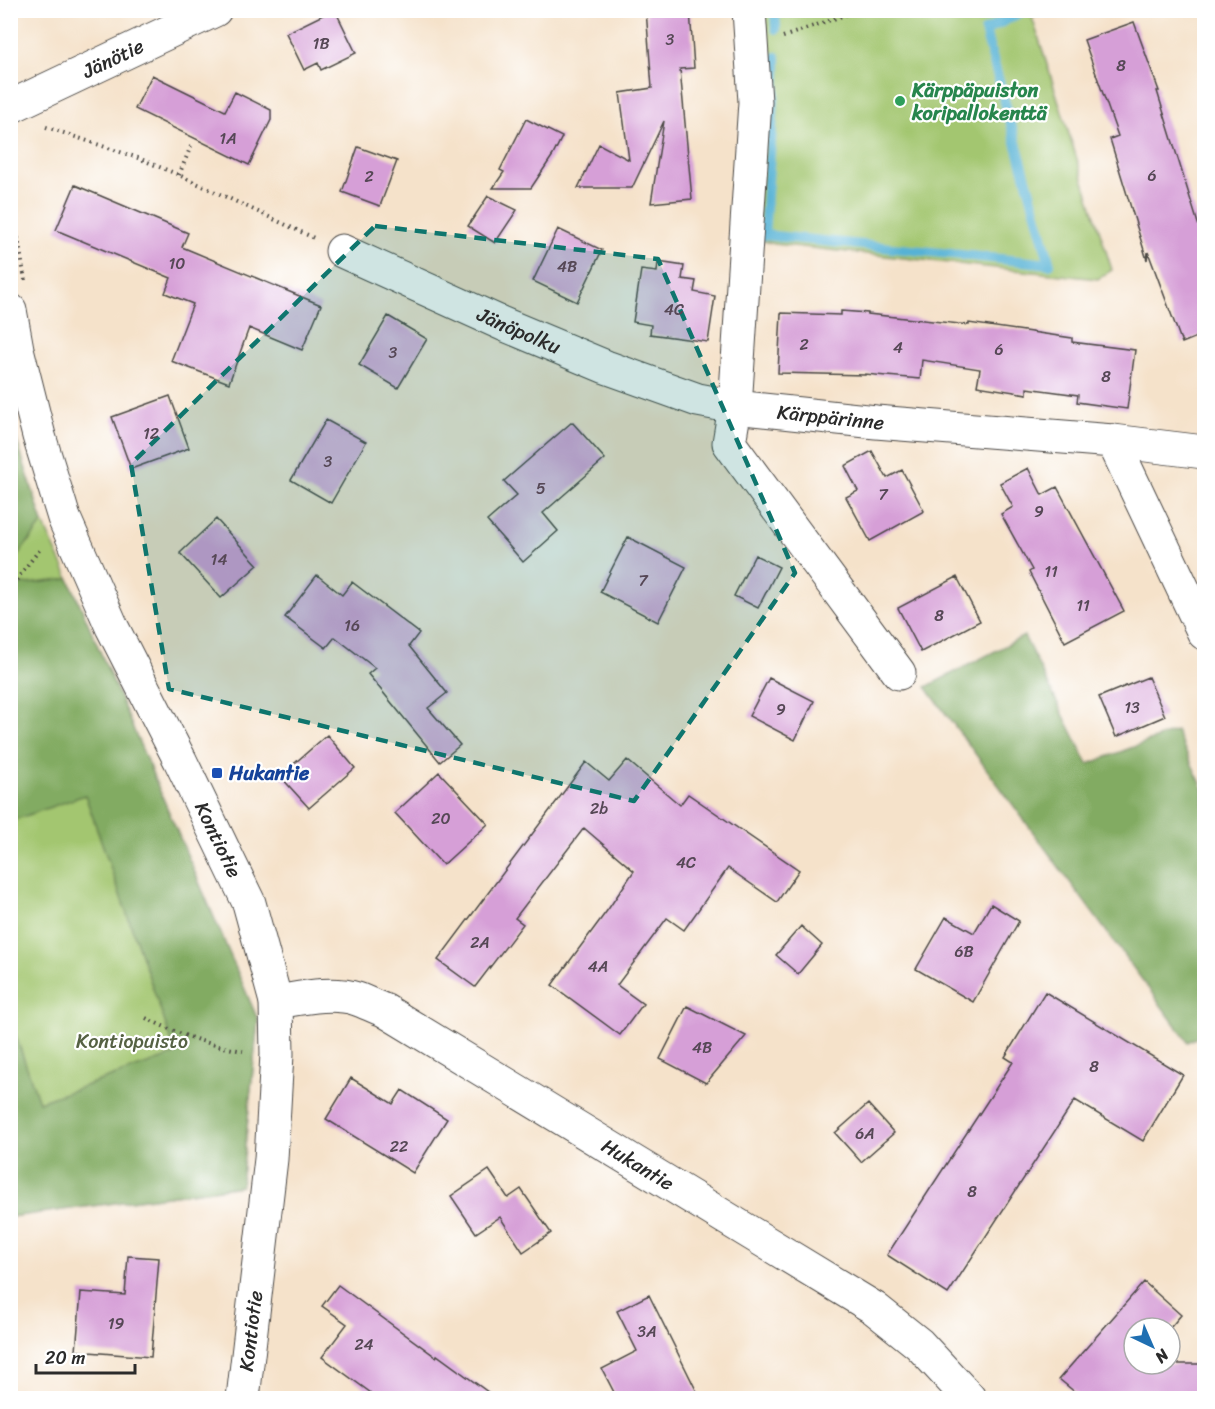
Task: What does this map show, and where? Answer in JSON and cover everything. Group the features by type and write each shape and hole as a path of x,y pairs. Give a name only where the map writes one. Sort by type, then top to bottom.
{"street":[{"name":"Jänötie","path":"17,104 215,10"},
{"path":"749,10 755,102 735,407 729,443 899,673"},
{"name":"Jänöpolku","path":"342,250 503,324 606,367 698,400 735,407"},
{"name":"Kontiotie","path":"10,310 39,436 64,518 112,627 249,903 276,1002 277,1054 271,1159 243,1398"},
{"name":"Kärppärinne","path":"735,407 876,422 1113,441 1204,452"},
{"path":"1113,441 1204,633"},
{"name":"Hukantie","path":"276,1002 331,995 356,998 384,1011 874,1308 919,1344 969,1398"}],"path":[{"path":"752,48 859,10"},
{"path":"17,104 36,124 138,158 342,250"},
{"path":"179,175 191,146"},
{"path":"10,590 22,572"},
{"path":"146,1018 173,1031 216,1046 259,1054 277,1054"}],"highlighted area":[{"path":"375,226 658,259 795,573 634,801 169,689 131,464"}],"green space":[{"path":"764,11 1054,11 1032,17 1112,270 1098,279 775,244 755,239"},
{"name":"Kontiopuisto","path":"10,420 43,523 258,1020 241,1186 11,1217"},
{"path":"10,420 43,523 11,564 10,564"},
{"name":"Kontiopuisto","path":"69,579 258,1020 241,1186 11,1217 11,1022 39,1102 176,1054 85,795 11,821 11,586"},
{"path":"1024,636 1088,764 1176,731 1204,790 1204,1034 1188,1042 926,687"}],"building":[{"path":"333,10 356,53 321,70 318,63 304,70 286,33"},
{"path":"646,10 690,10 694,68 680,69 692,199 651,203 664,121 632,188 578,188 599,144 629,160 620,93 652,88"},
{"path":"1134,22 1159,91 1157,91 1204,243 1204,334 1182,343 1148,252 1147,260 1110,139 1118,136 1084,40"},
{"path":"152,75 225,111 235,92 271,110 271,120 249,165 135,109"},
{"path":"526,119 562,137 531,188 493,188 504,172 500,170"},
{"path":"358,147 397,161 380,206 342,192"},
{"path":"75,185 188,233 182,247 321,305 302,350 249,328 229,383 171,361 193,304 165,293 171,278 56,230"},
{"path":"488,196 517,210 495,243 468,226"},
{"path":"558,229 602,250 577,302 533,281"},
{"path":"658,262 684,266 682,279 696,281 694,292 715,296 708,342 650,334 651,325 633,322 641,270 657,272"},
{"path":"841,311 969,325 969,323 1072,338 1072,342 1135,350 1127,409 1077,402 1078,395 1027,388 1027,394 977,386 980,369 922,360 920,379 865,374 778,373 781,313 841,315"},
{"path":"388,316 427,339 398,388 359,365"},
{"path":"170,396 189,448 131,469 112,417"},
{"path":"326,420 366,442 331,503 291,480"},
{"path":"572,422 605,459 543,513 558,531 523,562 487,521 517,495 504,481"},
{"path":"872,451 887,478 902,470 924,511 870,541 846,497 858,491 845,466"},
{"path":"1028,468 1042,495 1057,487 1124,611 1065,642 1029,572 1032,570 1001,514 1013,507 1000,483"},
{"path":"216,519 258,565 221,598 180,553"},
{"path":"628,537 686,567 658,622 600,592"},
{"path":"755,555 779,567 758,608 734,596"},
{"path":"317,575 342,595 352,582 419,633 409,646 447,693 428,708 460,745 440,762 368,674 375,668 335,637 326,648 285,617"},
{"path":"957,577 980,621 921,652 898,608"},
{"path":"1148,677 1165,716 1116,737 1099,697"},
{"path":"769,678 814,701 795,740 749,716"},
{"path":"327,735 355,768 309,808 280,776"},
{"path":"627,760 680,805 688,794 799,870 777,902 728,868 684,930 667,918 617,985 643,1004 620,1035 552,985 634,871 584,828 515,918 523,924 475,987 438,960 586,762 609,781"},
{"path":"439,772 488,824 443,865 395,813"},
{"path":"991,904 1019,921 973,1002 916,969 946,917 974,933"},
{"path":"801,926 822,945 798,974 776,955"},
{"path":"1045,992 1183,1075 1143,1141 1075,1100 948,1294 887,1255 1013,1062 1005,1057"},
{"path":"687,1006 746,1036 706,1083 660,1059"},
{"path":"351,1078 393,1104 402,1090 447,1119 413,1173 326,1119"},
{"path":"868,1104 894,1133 861,1162 835,1133"},
{"path":"489,1170 508,1198 521,1189 551,1233 523,1252 500,1217 476,1233 451,1196"},
{"path":"128,1256 159,1258 151,1357 76,1351 81,1292 125,1295"},
{"path":"1144,1282 1181,1315 1122,1316 1122,1376 1182,1376 1182,1364 1204,1364 1204,1398 1082,1398 1059,1379"},
{"path":"338,1285 496,1398 378,1398 322,1357 347,1324 322,1306"},
{"path":"649,1295 700,1398 617,1398 602,1369 637,1351 617,1311"}],"waterway":[{"path":"775,10 776,29"},
{"path":"776,57 764,235 1050,264 985,31 1025,10"}],"place":[{"name":"Kärppäpuiston koripallokenttä","path":"900,101"},
{"name":"Hukantie","path":"217,773"}]}
